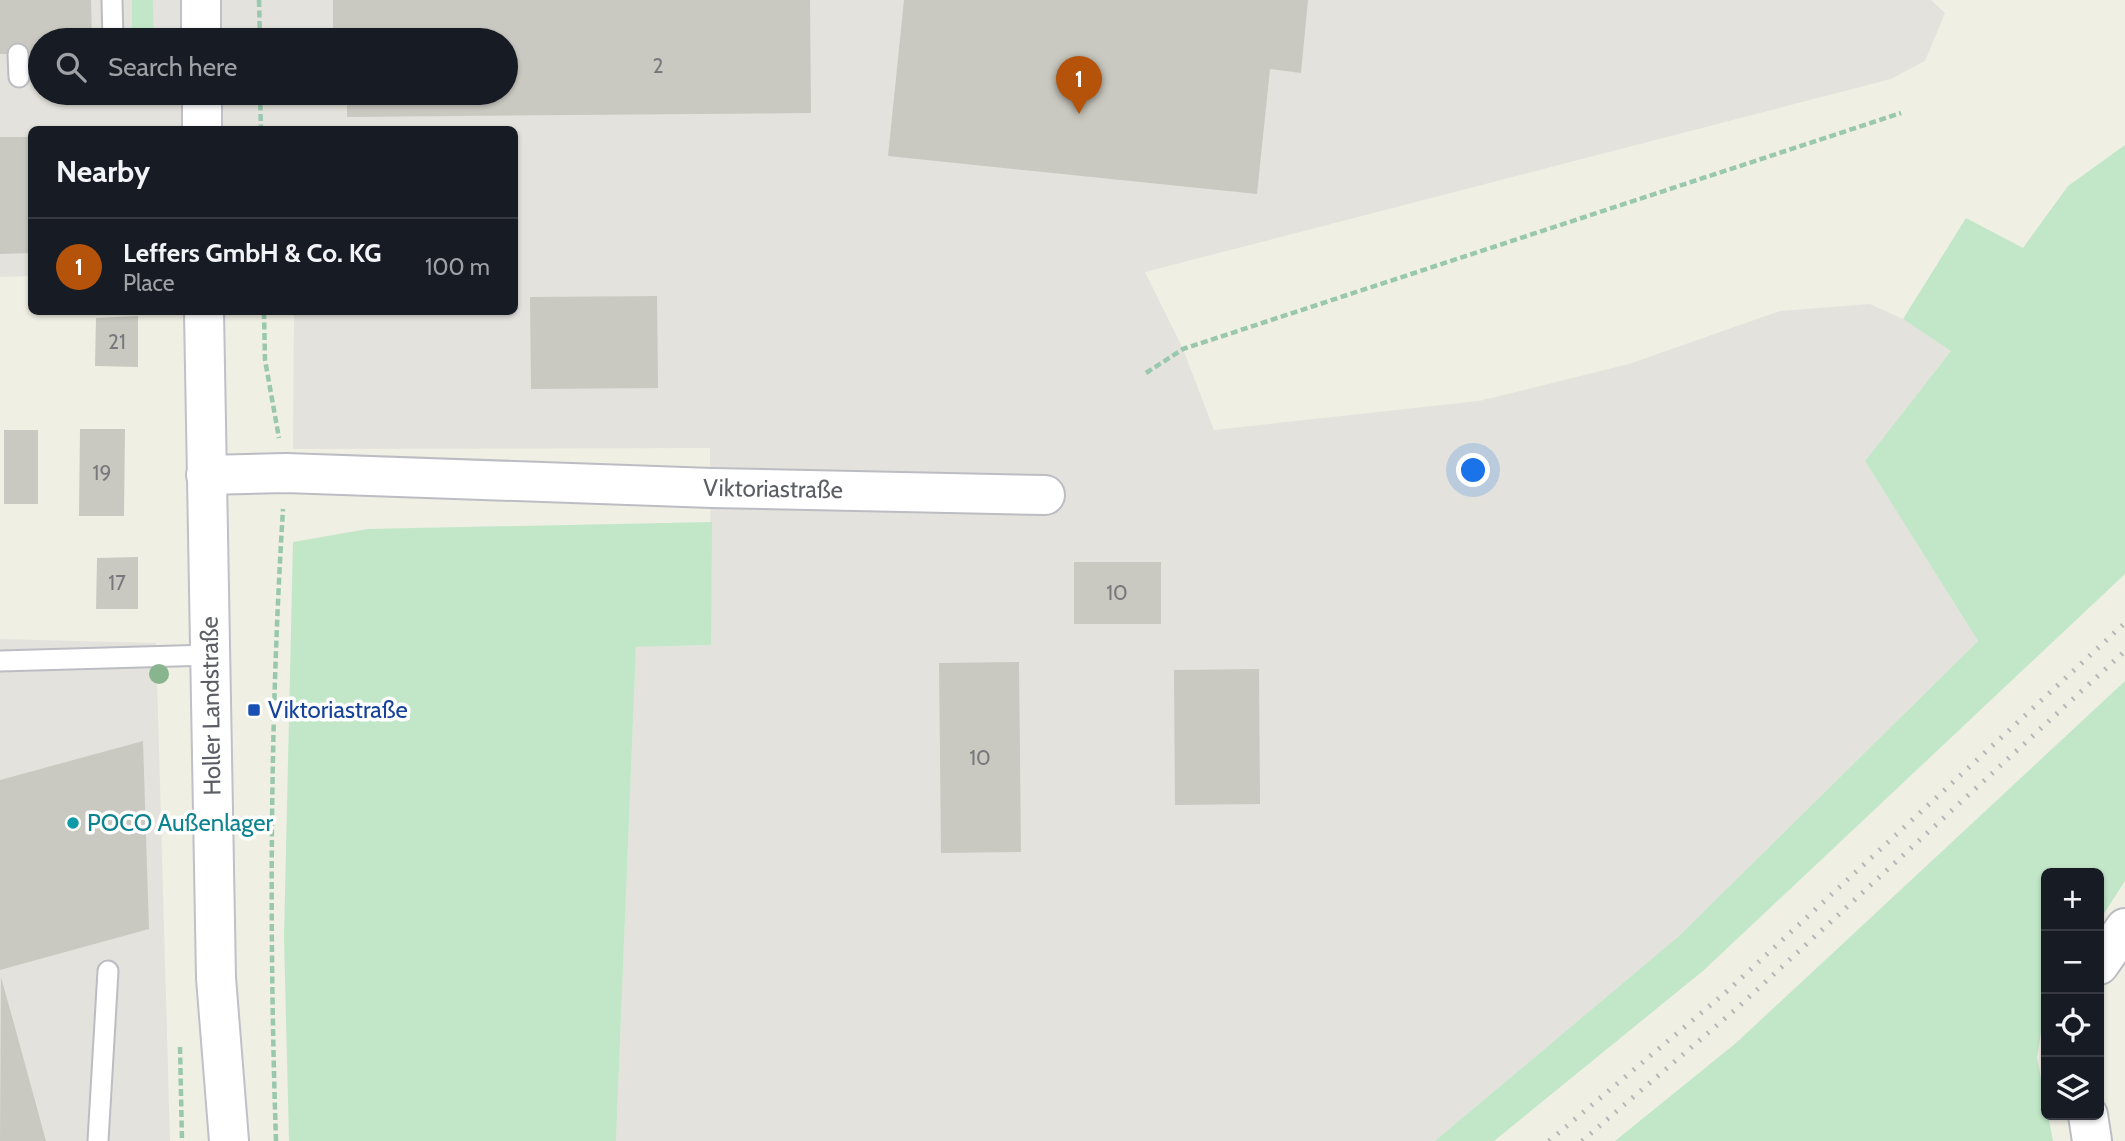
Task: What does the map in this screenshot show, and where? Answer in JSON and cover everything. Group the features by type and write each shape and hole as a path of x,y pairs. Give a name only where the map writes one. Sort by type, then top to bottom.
{"main road":[{"path":"201,0 201,28"},
{"path":"202,105 202,126"},
{"name":"Holler Landstraße","path":"204,315 216,978 229,1141"},
{"name":"Viktoriastraße","path":"206,475 286,473 712,488 1045,495"},
{"path":"2104,958 2125,928"},
{"path":"2089,1120 2092,1141"}],"lane":[{"path":"112,0 113,28"},
{"path":"18,54 19,77"},
{"path":"0,661 211,655"},
{"path":"98,1141 108,971"}],"path":[{"path":"259,0 260,28"},
{"path":"260,105 261,126"},
{"path":"1146,373 1183,349 1901,113"},
{"path":"264,315 265,360 286,473 276,626 270,928 276,1141"}],"shaded area":[{"path":"0,0 132,0 132,28 28,28 28,105 518,105 518,28 154,28 153,0 1931,0 1945,13 1925,61 1891,79 1145,272 1183,349 1214,430 1479,401 1629,364 1780,311 1870,304 1903,319 1951,351 1865,461 1978,641 1679,936 1435,1141 616,1141 636,647 711,645 710,448 293,449 294,315 518,315 518,126 28,126 28,276 0,277"},
{"path":"0,639 156,643 170,1141 0,1141"}],"green space":[{"path":"132,0 153,0 154,28 132,28"},
{"path":"2125,145 2125,574 1704,970 1494,1141 1435,1141 1679,936 1978,641 1865,461 1951,351 1903,319 1966,218 2023,248 2068,186"},
{"path":"712,522 711,645 636,647 616,1141 289,1141 284,937 293,542 368,529"},
{"path":"2125,681 2125,881 2104,913 2104,868 2041,868 2041,1032 2037,1058 2041,1079 2041,1120 2049,1120 2053,1141 1615,1141 1736,1043"}],"building":[{"path":"0,0 91,0 92,28 28,28 28,54 0,54"},
{"path":"333,0 810,0 811,113 347,117 347,105 518,105 518,28 333,28"},
{"path":"904,0 1308,0 1301,73 1270,69 1257,194 888,156"},
{"path":"0,137 28,137 28,253 0,254"},
{"path":"657,296 658,388 531,389 530,297"},
{"path":"138,316 138,367 95,366 96,318"},
{"path":"80,429 125,429 124,516 79,516"},
{"path":"4,430 38,430 38,504 4,504"},
{"path":"138,557 138,609 96,609 97,558"},
{"path":"1074,562 1161,562 1161,624 1074,624"},
{"path":"1019,662 1021,852 941,853 939,663"},
{"path":"1259,669 1260,804 1175,805 1174,670"},
{"name":"POCO Außenlager","path":"143,741 149,929 0,970 0,780"},
{"path":"1,977 16,1031 46,1141 0,1141"}],"railway":[{"path":"1549,1141 1725,993 2125,623"},
{"path":"1582,1141 1736,1009 2125,651"}],"place":[{"name":"Leffers GmbH & Co. KG","path":"1079,114"},
{"name":"Viktoriastraße","path":"254,710"},
{"name":"POCO Außenlager","path":"73,823"}]}
